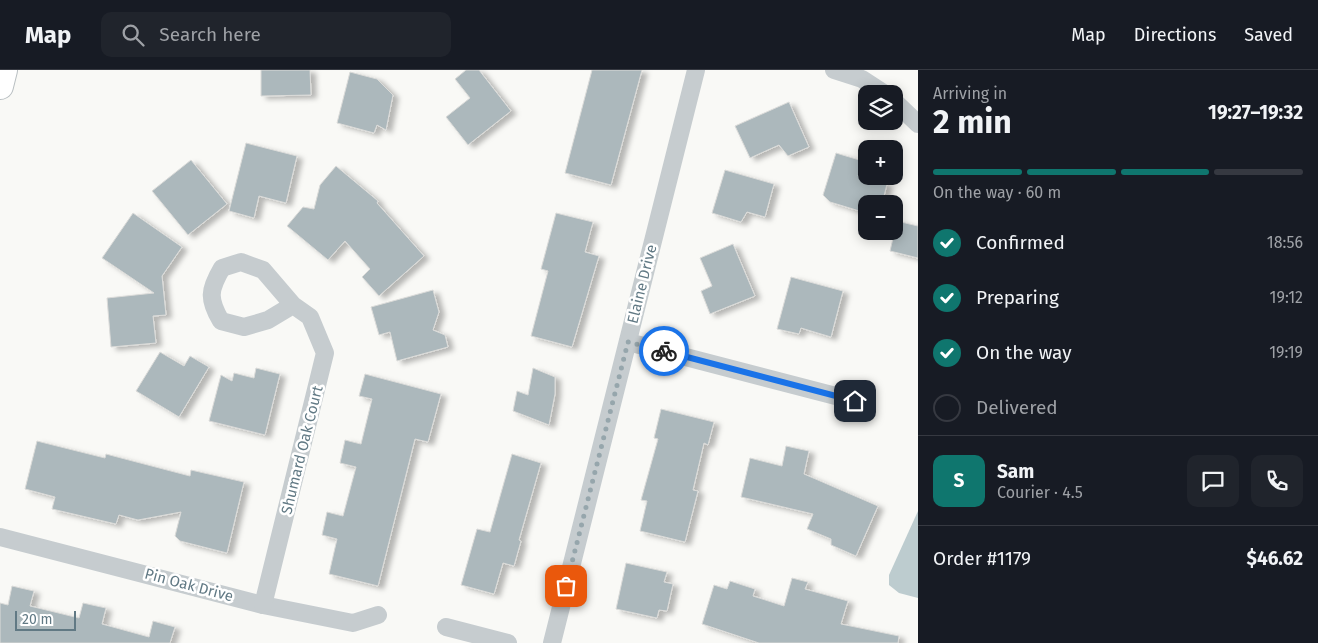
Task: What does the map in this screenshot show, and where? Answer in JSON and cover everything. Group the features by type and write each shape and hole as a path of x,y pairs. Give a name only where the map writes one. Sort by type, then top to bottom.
{"main road":[{"path":"0,86 4,70"}],"street":[{"name":"Elaine Drive","path":"552,643 696,70"},
{"path":"834,70 862,79 871,85"},
{"path":"903,110 918,124"},
{"name":"Shumard Oak Court","path":"264,605 325,353 310,317 293,305 263,270 241,262 222,268 212,285 212,305 221,321 244,328 268,320 293,305"},
{"path":"628,342 855,401"},
{"name":"Pin Oak Drive","path":"0,536 264,605 353,623 378,615"},
{"path":"446,627 508,643"}],"shaded area":[{"path":"918,511 918,598 899,593 889,585 889,575"}],"building":[{"path":"261,70 310,70 311,95 261,96"},
{"path":"466,70 479,70 511,111 468,145 446,117 470,98 455,79"},
{"path":"592,70 642,70 611,185 565,173"},
{"path":"350,72 377,79 393,95 386,130 377,125 374,133 337,123"},
{"path":"789,102 809,147 788,156 779,145 750,158 735,126"},
{"path":"246,143 297,156 286,203 259,196 254,218 229,211"},
{"path":"836,153 858,160 858,185 887,185 884,195 858,195 858,211 830,202 823,195"},
{"path":"191,160 227,204 188,235 152,191"},
{"path":"336,166 378,201 377,203 424,256 379,296 362,277 370,269 345,241 328,260 287,226 303,207 314,209 320,185"},
{"path":"725,170 774,184 765,217 747,212 741,222 712,213"},
{"path":"133,213 182,247 162,276 166,315 153,316 156,343 111,347 107,298 154,293 102,258"},
{"path":"556,213 593,222 585,252 599,256 572,347 531,336 548,271 541,269"},
{"path":"903,222 918,226 918,258 890,251 893,240 903,240"},
{"path":"733,244 755,296 710,314 701,291 712,286 700,258"},
{"path":"791,277 843,291 831,337 801,328 799,334 777,329"},
{"path":"433,290 439,312 433,330 445,335 448,347 397,361 390,332 379,335 371,307"},
{"path":"160,352 184,366 190,356 209,367 179,417 136,391"},
{"path":"256,368 280,374 265,435 209,421 221,375 232,381 234,373 254,378"},
{"path":"533,368 555,377 555,394 549,425 513,411 517,391 528,395"},
{"path":"365,374 441,394 428,442 415,439 378,586 329,574 337,539 322,535 327,512 343,516 356,467 340,463 345,440 361,444 372,399 359,396"},
{"path":"661,409 714,422 708,445 704,443 693,490 698,491 685,542 640,531 647,501 641,500 658,439 654,438"},
{"path":"37,441 105,458 106,454 190,476 191,470 244,482 227,553 180,541 175,536 181,512 138,520 119,515 116,524 52,509 55,497 25,489"},
{"path":"786,446 809,451 804,474 878,506 856,556 831,545 831,539 807,529 813,514 741,497 750,458 782,466"},
{"path":"512,454 541,463 519,540 521,541 514,566 503,563 494,594 461,585 477,529 490,532"},
{"path":"626,563 667,572 664,582 673,584 667,611 659,610 657,618 616,609"},
{"path":"792,578 808,582 805,589 848,601 841,624 899,636 898,643 759,643 702,624 714,585 727,589 730,581 755,589 753,596 784,606"},
{"path":"12,586 34,591 30,606 79,618 83,603 106,608 102,624 149,637 153,621 175,627 170,643 0,643 0,603 8,605"}],"way so far":[{"path":"566,586 628,342 664,351"}],"route":[{"path":"664,351 855,401"}]}
